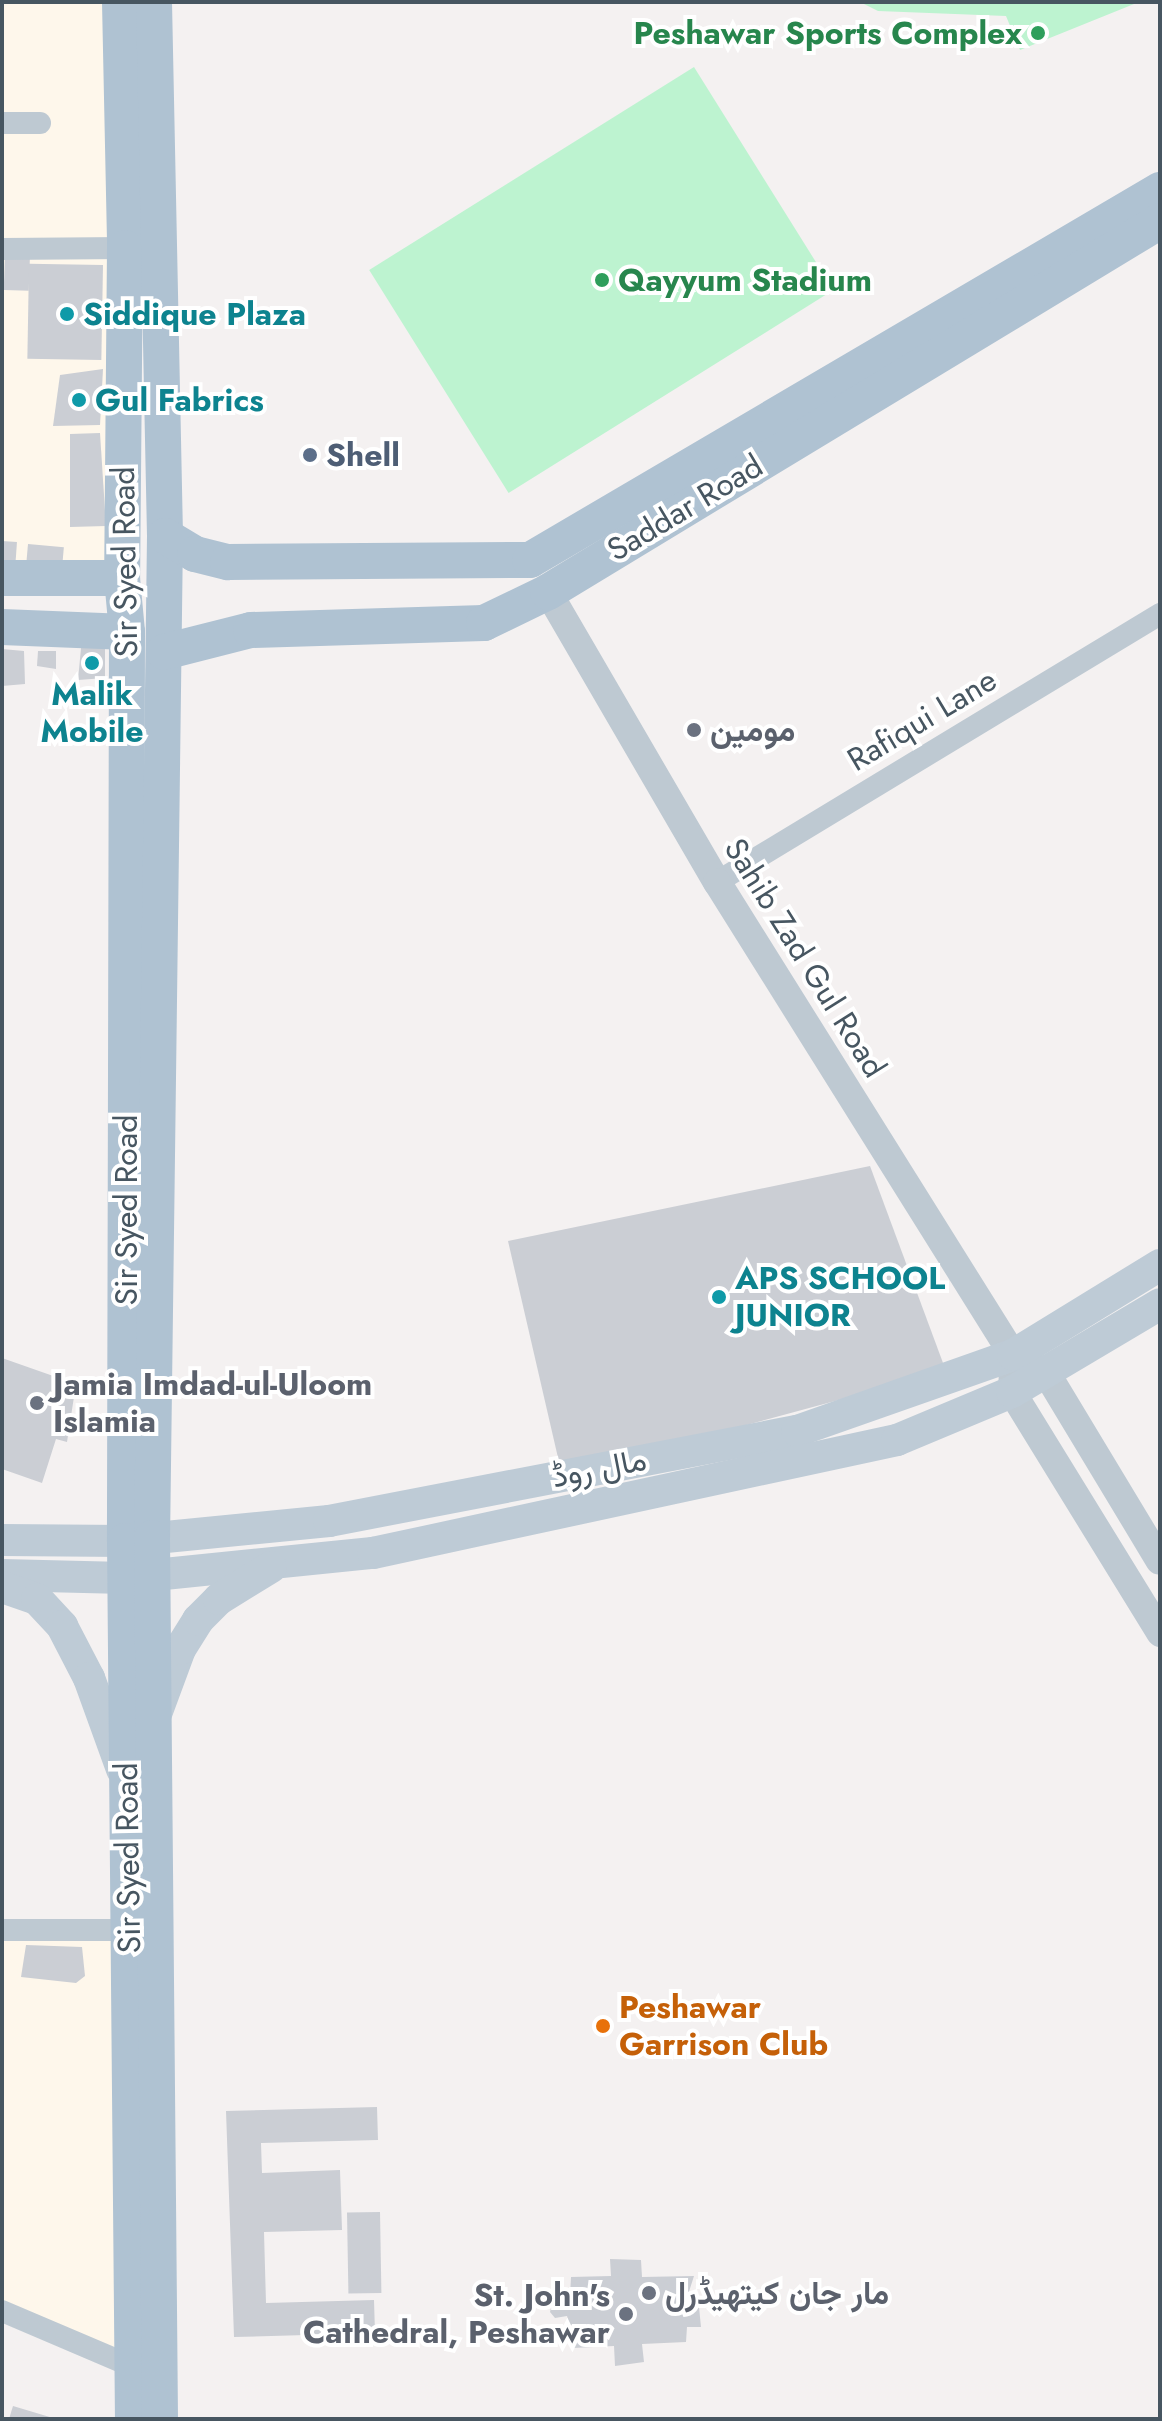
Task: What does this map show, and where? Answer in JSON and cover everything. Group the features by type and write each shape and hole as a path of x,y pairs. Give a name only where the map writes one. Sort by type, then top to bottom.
{"main road":[{"name":"Sir Syed Road","path":"120,2 125,248 122,578 127,632 142,1008 138,1577 127,1783 133,2419"},
{"name":"Sir Syed Road","path":"142,1008 164,652 165,536 154,2"},
{"name":"Saddar Road","path":"165,536 195,554 228,562 530,560 1160,190"},
{"name":"Saddar Road","path":"164,652 251,630 484,623 548,592 1160,221"},
{"path":"123,450 163,450"},
{"path":"2,578 122,578"},
{"path":"2,627 127,632"},
{"name":"مال روڈ","path":"2,1540 138,1540 329,1521 797,1431 1013,1355 1160,1265"},
{"name":"مال روڈ","path":"2,1575 138,1577 373,1553 897,1440 1047,1374 1160,1304"},
{"path":"154,1722 180,1649 198,1620 219,1599 277,1563"},
{"name":"Sir Syed Road","path":"138,1577 154,1722 160,2419"},
{"path":"2,1587 37,1599 62,1626 89,1678 127,1783"}],"street":[{"path":"2,123 40,123"},
{"path":"2,249 125,248"},
{"name":"Sahib Zad Gul Road","path":"548,592 717,882 1013,1355 1047,1374 1160,1561"},
{"name":"Rafiqui Lane","path":"717,882 1160,614"},
{"path":"1013,1355 1012,1392 1160,1633"},
{"path":"2,1930 128,1930"},
{"path":"2,2311 133,2367"}],"shaded area":[{"path":"2,2 117,2 117,579 2,579"},
{"path":"2,1930 128,1930 133,2367 2,2311"}],"green space":[{"name":"Peshawar Sports Complex","path":"860,2 1139,2 1020,50 1006,16 878,11"},
{"name":"Qayyum Stadium","path":"694,67 833,290 509,493 369,270"}],"building":[{"path":"5,254 30,255 29,291 4,290"},
{"name":"Siddique Plaza","path":"29,264 103,265 101,360 27,359"},
{"name":"Gul Fabrics","path":"103,369 100,425 53,426 60,375"},
{"path":"100,433 106,526 70,527 70,434"},
{"path":"2,541 17,542 15,569 2,568"},
{"path":"28,544 64,547 62,571 26,568"},
{"name":"Malik Mobile","path":"105,646 105,678 78,680 81,648"},
{"path":"2,649 24,651 25,684 2,686"},
{"path":"38,651 56,651 56,669 37,666"},
{"name":"APS SCHOOL JUNIOR","path":"870,1166 946,1371 562,1475 508,1241"},
{"name":"Jamia Imdad-ul-Uloom Islamia","path":"2,1358 76,1384 67,1442 56,1439 42,1483 2,1469"},
{"path":"26,1945 82,1947 85,1976 76,1983 21,1977"},
{"path":"377,2107 378,2140 261,2143 262,2173 340,2170 342,2230 264,2232 266,2303 374,2300 375,2333 234,2337 226,2111"},
{"path":"380,2212 381,2293 348,2294 347,2213"},
{"name":"St. John's Cathedral, Peshawar","path":"610,2259 641,2260 642,2277 694,2276 686,2301 687,2308 699,2307 701,2327 687,2327 686,2342 642,2344 644,2362 615,2366 614,2346 573,2348 575,2331 566,2333 570,2326 567,2316 555,2318 550,2312 552,2304 570,2297 571,2277 611,2276"},
{"path":"13,2406 53,2418 53,2419 9,2419"}],"place":[{"name":"Peshawar Sports Complex","path":"1038,33"},
{"name":"Qayyum Stadium","path":"602,280"},
{"name":"Siddique Plaza","path":"67,314"},
{"name":"Gul Fabrics","path":"79,400"},
{"name":"Shell","path":"310,455"},
{"name":"Malik Mobile","path":"92,663"},
{"name":"مومین","path":"694,730"},
{"name":"APS SCHOOL JUNIOR","path":"719,1297"},
{"name":"Jamia Imdad-ul-Uloom Islamia","path":"37,1403"},
{"name":"Peshawar Garrison Club","path":"603,2026"},
{"name":"مار جان کیتھیڈرل","path":"649,2293"},
{"name":"St. John's Cathedral, Peshawar","path":"626,2314"}]}
